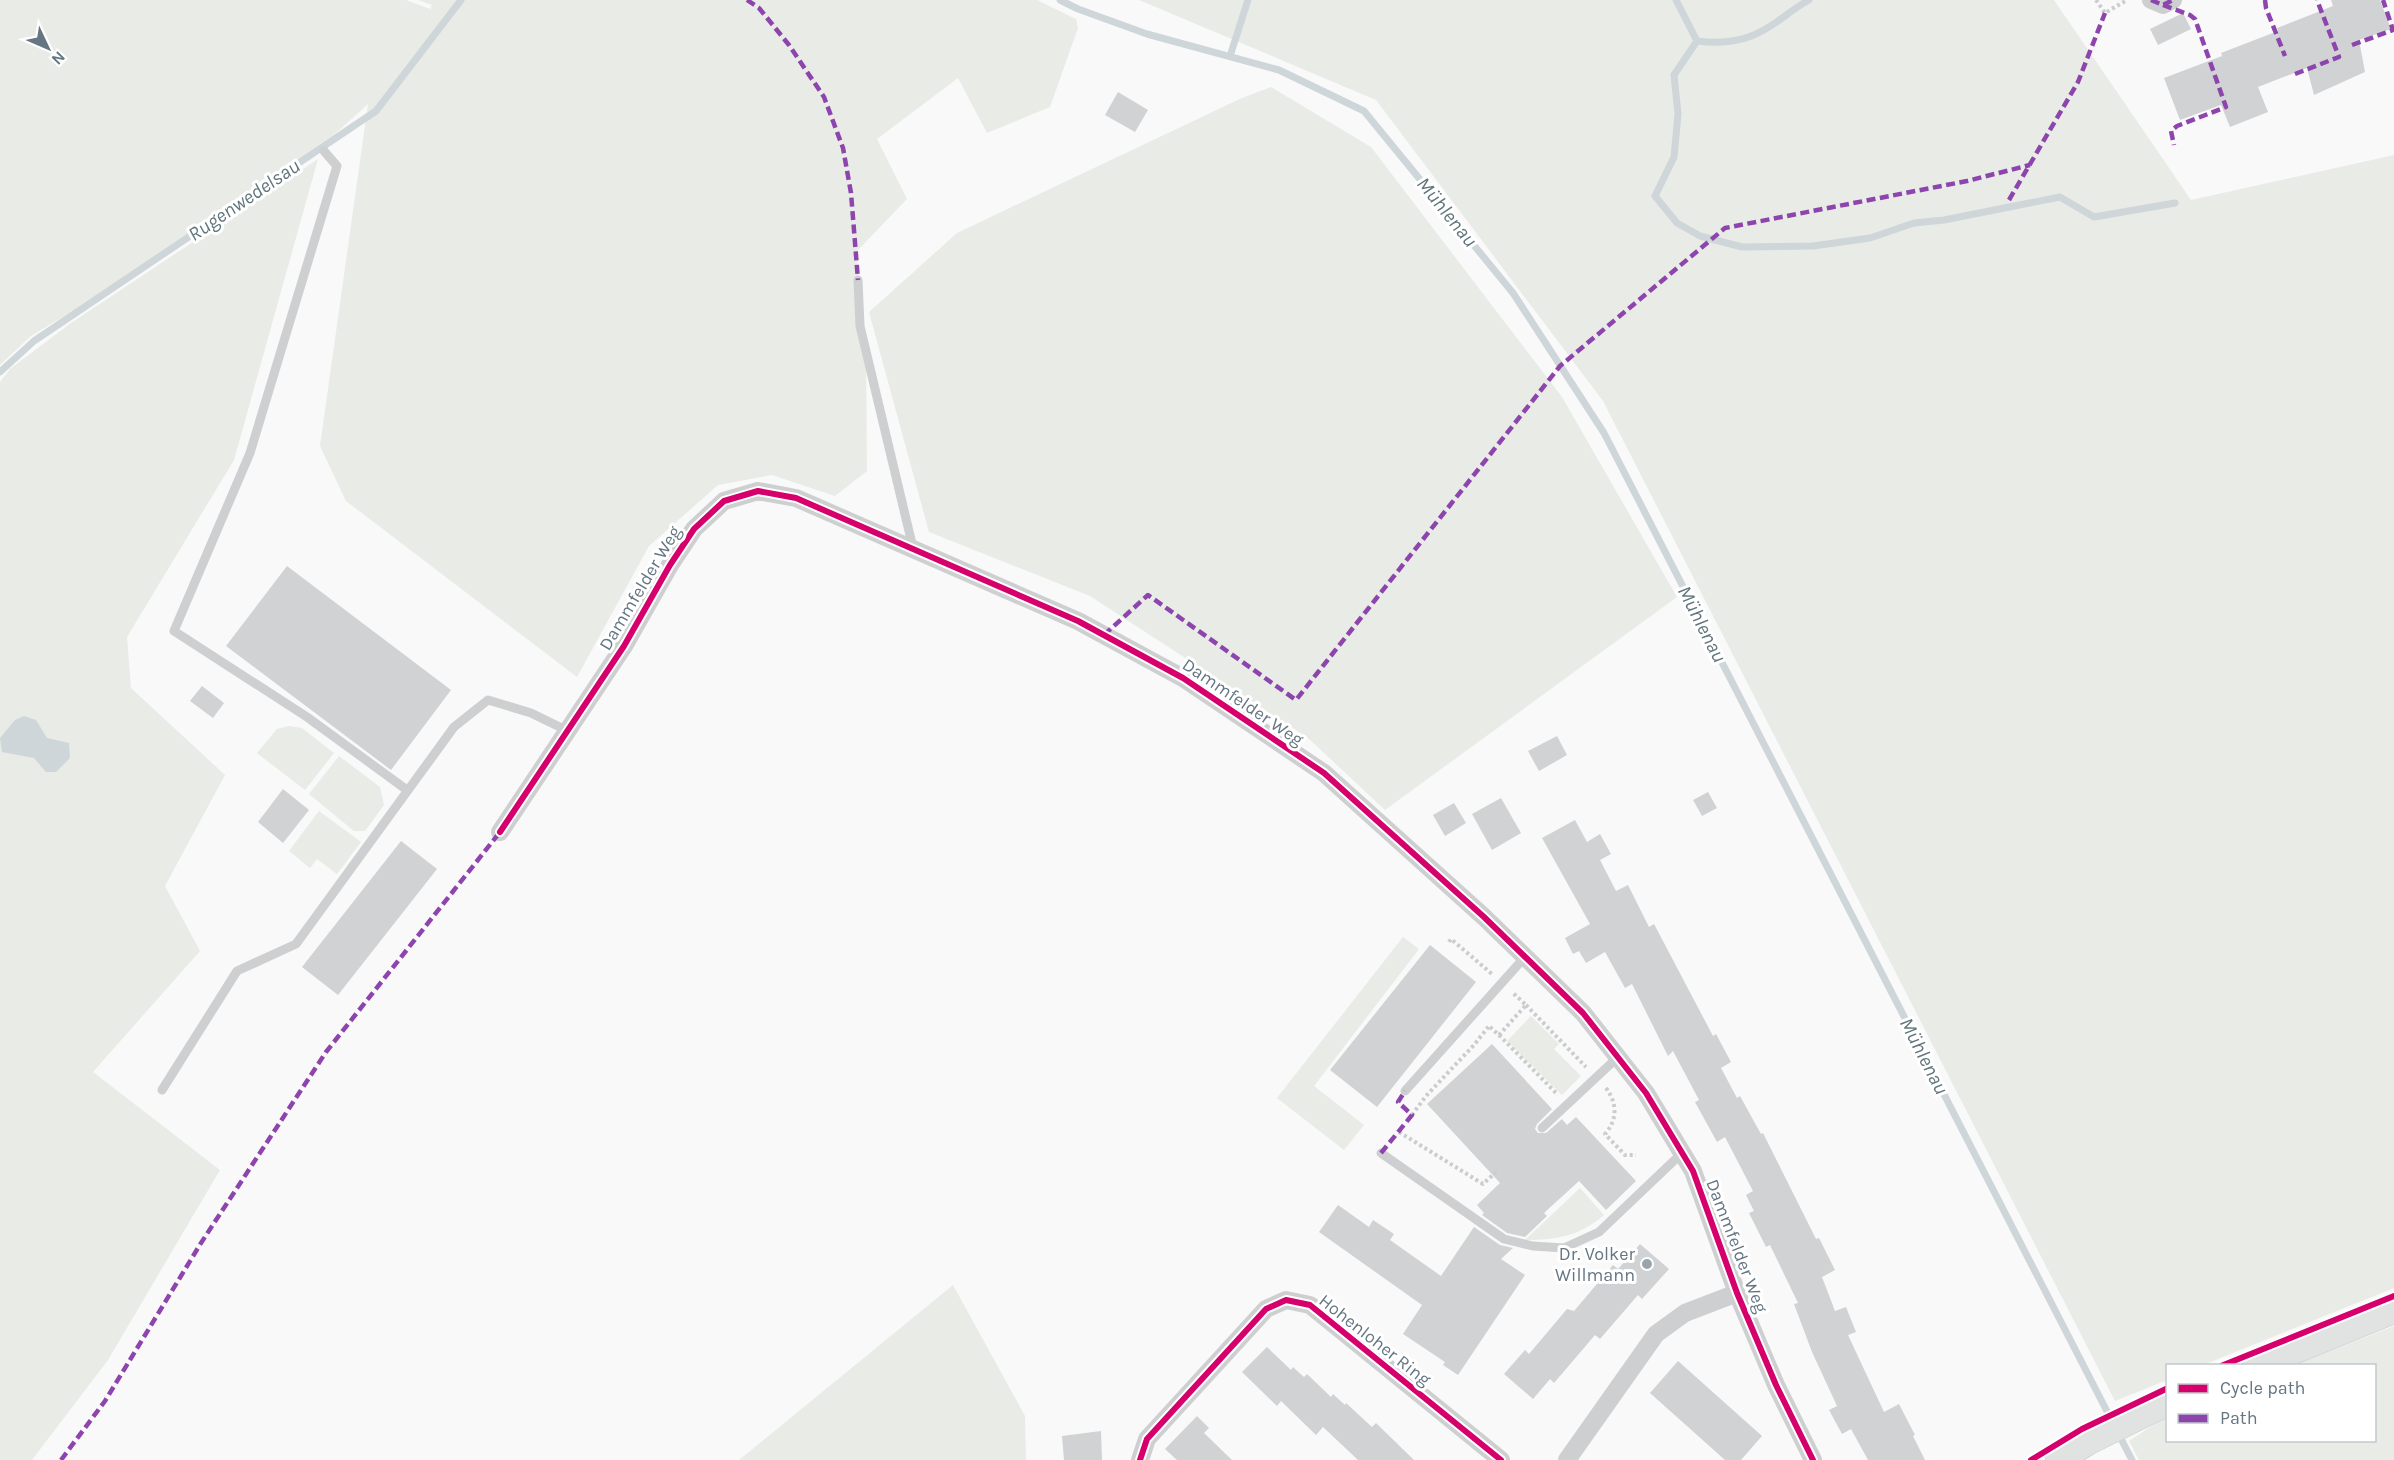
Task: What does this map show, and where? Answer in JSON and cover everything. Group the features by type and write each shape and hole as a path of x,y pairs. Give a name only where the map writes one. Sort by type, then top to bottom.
{"main road":[{"path":"2259,1364 2394,1310"},
{"path":"2059,1460 2089,1441 2159,1406"}],"street":[{"path":"2151,0 2163,5 2173,0"},
{"name":"Dammfelder Weg","path":"500,832 624,646 670,565 694,529 724,501 759,491 796,498 1078,621 1192,684 1324,773 1484,917 1583,1013 1646,1093 1693,1171 1737,1293 1776,1385 1813,1460"},
{"path":"1568,1460 1656,1334 1685,1313 1737,1293"},
{"name":"Hohenloher Ring","path":"1140,1460 1147,1439 1266,1309 1286,1300 1310,1305 1501,1460"}],"lane":[{"path":"324,152 337,166 250,453 174,631 307,717 407,790"},
{"path":"858,280 860,326 913,548"},
{"path":"162,1090 237,971 296,944 454,727 488,700 531,713 568,731"},
{"path":"1405,1091 1524,958"},
{"path":"1542,1128 1618,1056"},
{"path":"1381,1153 1504,1239 1533,1246 1564,1248 1599,1232 1682,1153"}],"path":[{"path":"2096,0 2105,13 2127,0"},
{"path":"1449,942 1451,939 1526,1005 1608,1090 1615,1105 1615,1118 1605,1134 1625,1155 1636,1155"},
{"path":"1499,1035 1526,1005"},
{"path":"1475,1013 1567,1104"},
{"path":"1412,1115 1426,1096 1490,1027"},
{"path":"1399,1132 1483,1184 1496,1172"}],"shaded area":[{"path":"0,0 406,0 430,9 432,5 418,0 1037,0 1076,19 1078,28 1050,107 987,133 958,78 877,139 907,199 857,251 860,326 866,353 867,471 835,496 772,475 718,485 649,546 577,677 346,501 320,446 368,104 336,133 106,291 31,336 0,365"},
{"path":"1139,0 2054,0 2191,200 2394,155 2394,1288 2205,1364 2166,1364 2166,1380 2115,1401 1603,401 1376,100"},
{"path":"1271,87 1371,147 1562,397 1677,597 1385,810 1308,738 1090,596 929,532 869,312 957,233 1242,98"},
{"path":"318,159 234,460 127,637 131,688 225,775 165,886 200,951 93,1072 220,1170 108,1360 32,1460 0,1460 0,382 10,369 71,323"},
{"path":"24,716 36,720 47,738 69,743 70,758 56,772 46,772 34,758 2,752 0,738 15,720"},
{"path":"289,726 302,728 334,753 305,790 257,753 277,729"},
{"path":"339,756 380,787 384,805 365,831 354,831 309,794"},
{"path":"319,811 361,842 337,874 317,859 310,868 289,851"},
{"path":"1403,937 1419,949 1314,1086 1364,1125 1344,1150 1277,1098"},
{"path":"1531,1016 1559,1044 1554,1049 1581,1076 1562,1095 1507,1041"},
{"path":"1580,1188 1604,1215 1577,1232 1547,1239 1525,1240"},
{"path":"953,1285 1025,1416 1026,1460 739,1460"},
{"path":"2394,1326 2394,1460 2139,1460 2129,1441 2166,1417 2166,1442 2376,1442 2376,1364 2298,1364"}],"building":[{"path":"2331,0 2380,0 2391,29 2359,40 2365,72 2314,95 2307,68 2258,87 2268,112 2230,127 2221,105 2180,120 2164,78 2222,56 2221,53 2333,6"},
{"path":"2183,13 2191,29 2158,45 2150,29"},
{"path":"1118,92 1148,110 1135,132 1105,115"},
{"path":"287,566 451,690 391,770 226,646"},
{"path":"202,686 224,703 213,718 190,701"},
{"path":"1557,736 1567,755 1539,771 1528,751"},
{"path":"283,789 309,810 283,843 258,822"},
{"path":"1708,792 1717,808 1702,816 1693,800"},
{"path":"1501,798 1521,833 1492,850 1472,814"},
{"path":"1454,803 1466,823 1445,836 1433,815"},
{"path":"1575,820 1587,842 1600,834 1611,854 1600,860 1616,891 1628,885 1649,927 1654,924 1713,1036 1716,1034 1731,1062 1721,1068 1737,1098 1740,1096 1761,1134 1763,1133 1816,1239 1819,1238 1835,1270 1822,1277 1835,1311 1846,1307 1856,1332 1848,1335 1884,1412 1899,1404 1925,1460 1868,1460 1851,1429 1842,1434 1829,1410 1837,1406 1812,1352 1794,1304 1798,1303 1770,1245 1766,1247 1749,1213 1754,1211 1746,1195 1753,1191 1725,1137 1717,1142 1695,1102 1699,1100 1673,1051 1668,1056 1632,984 1625,988 1605,952 1586,963 1579,951 1573,954 1565,938 1590,924 1542,838"},
{"path":"401,841 437,869 338,995 302,967"},
{"path":"1430,945 1476,982 1377,1107 1330,1070"},
{"path":"1492,1044 1552,1109 1537,1124 1535,1129 1538,1133 1546,1133 1562,1119 1567,1125 1576,1117 1636,1181 1606,1210 1579,1181 1544,1213 1547,1216 1525,1237 1507,1233 1482,1215 1484,1213 1477,1205 1500,1183 1427,1104"},
{"path":"1338,1205 1369,1227 1373,1220 1394,1234 1390,1240 1441,1276 1474,1227 1500,1245 1513,1248 1501,1259 1525,1275 1458,1375 1443,1365 1445,1362 1403,1334 1422,1305 1319,1232"},
{"path":"1640,1244 1669,1269 1642,1299 1638,1295 1600,1339 1595,1335 1554,1383 1550,1379 1533,1399 1504,1374 1525,1350 1529,1354 1567,1309 1574,1311 1613,1265 1618,1269"},
{"path":"1267,1347 1291,1370 1293,1367 1304,1377 1307,1374 1331,1397 1333,1394 1345,1405 1346,1403 1372,1427 1376,1423 1414,1460 1358,1460 1323,1427 1316,1435 1281,1401 1277,1406 1242,1372"},
{"path":"1678,1361 1762,1436 1741,1460 1725,1460 1650,1393"},
{"path":"1197,1416 1209,1428 1204,1433 1232,1460 1177,1460 1165,1449"},
{"path":"1101,1431 1102,1460 1064,1460 1062,1436"}],"waterway":[{"name":"Rugenwedelsau","path":"0,372 34,341 376,111 461,0"},
{"name":"Mühlenau","path":"1060,0 1078,9 1147,34 1279,70 1364,111 1513,293 1604,433 2113,1423"},
{"path":"1230,56 1248,0"},
{"path":"1676,0 1697,41 1674,75 1678,114 1674,157 1655,196 1677,223 1700,236 1742,247 1813,246 1870,238 1914,223 1944,220 2060,197 2094,217 2175,203"},
{"path":"1697,41 1722,42 1747,38 1768,28 1809,0"},
{"name":"Mühlenau","path":"2118,1433 2132,1460"}],"marked path":[{"path":"747,0 759,8 789,45 824,97 843,148 851,193 858,280"},
{"path":"2151,0 2163,5 2173,0"},
{"path":"2265,0 2285,56"},
{"path":"2295,74 2339,57 2317,0"},
{"path":"2352,45 2393,30 2383,0"},
{"path":"2163,5 2195,19 2226,107 2177,126 2171,131 2174,145"},
{"path":"2009,200 2078,82 2105,13"},
{"path":"1104,635 1148,595 1296,700 1560,366 1725,228 1967,181 2030,165"},
{"path":"61,1460 105,1401 201,1243 326,1052 500,832"},
{"path":"1381,1153 1412,1115 1398,1102 1405,1091"}],"cycle path":[{"path":"500,832 624,646 670,565 694,529 724,501 758,491 796,498 1078,621 1183,678 1324,773 1484,917 1583,1013 1646,1093 1693,1171 1737,1293 1776,1385 1813,1460"},
{"path":"2226,1364 2394,1296"},
{"path":"1140,1460 1147,1439 1266,1309 1286,1300 1310,1305 1501,1460"},
{"path":"2031,1460 2082,1429 2166,1389"}],"place":[{"name":"Dr. Volker Willmann","path":"1647,1264"}]}
